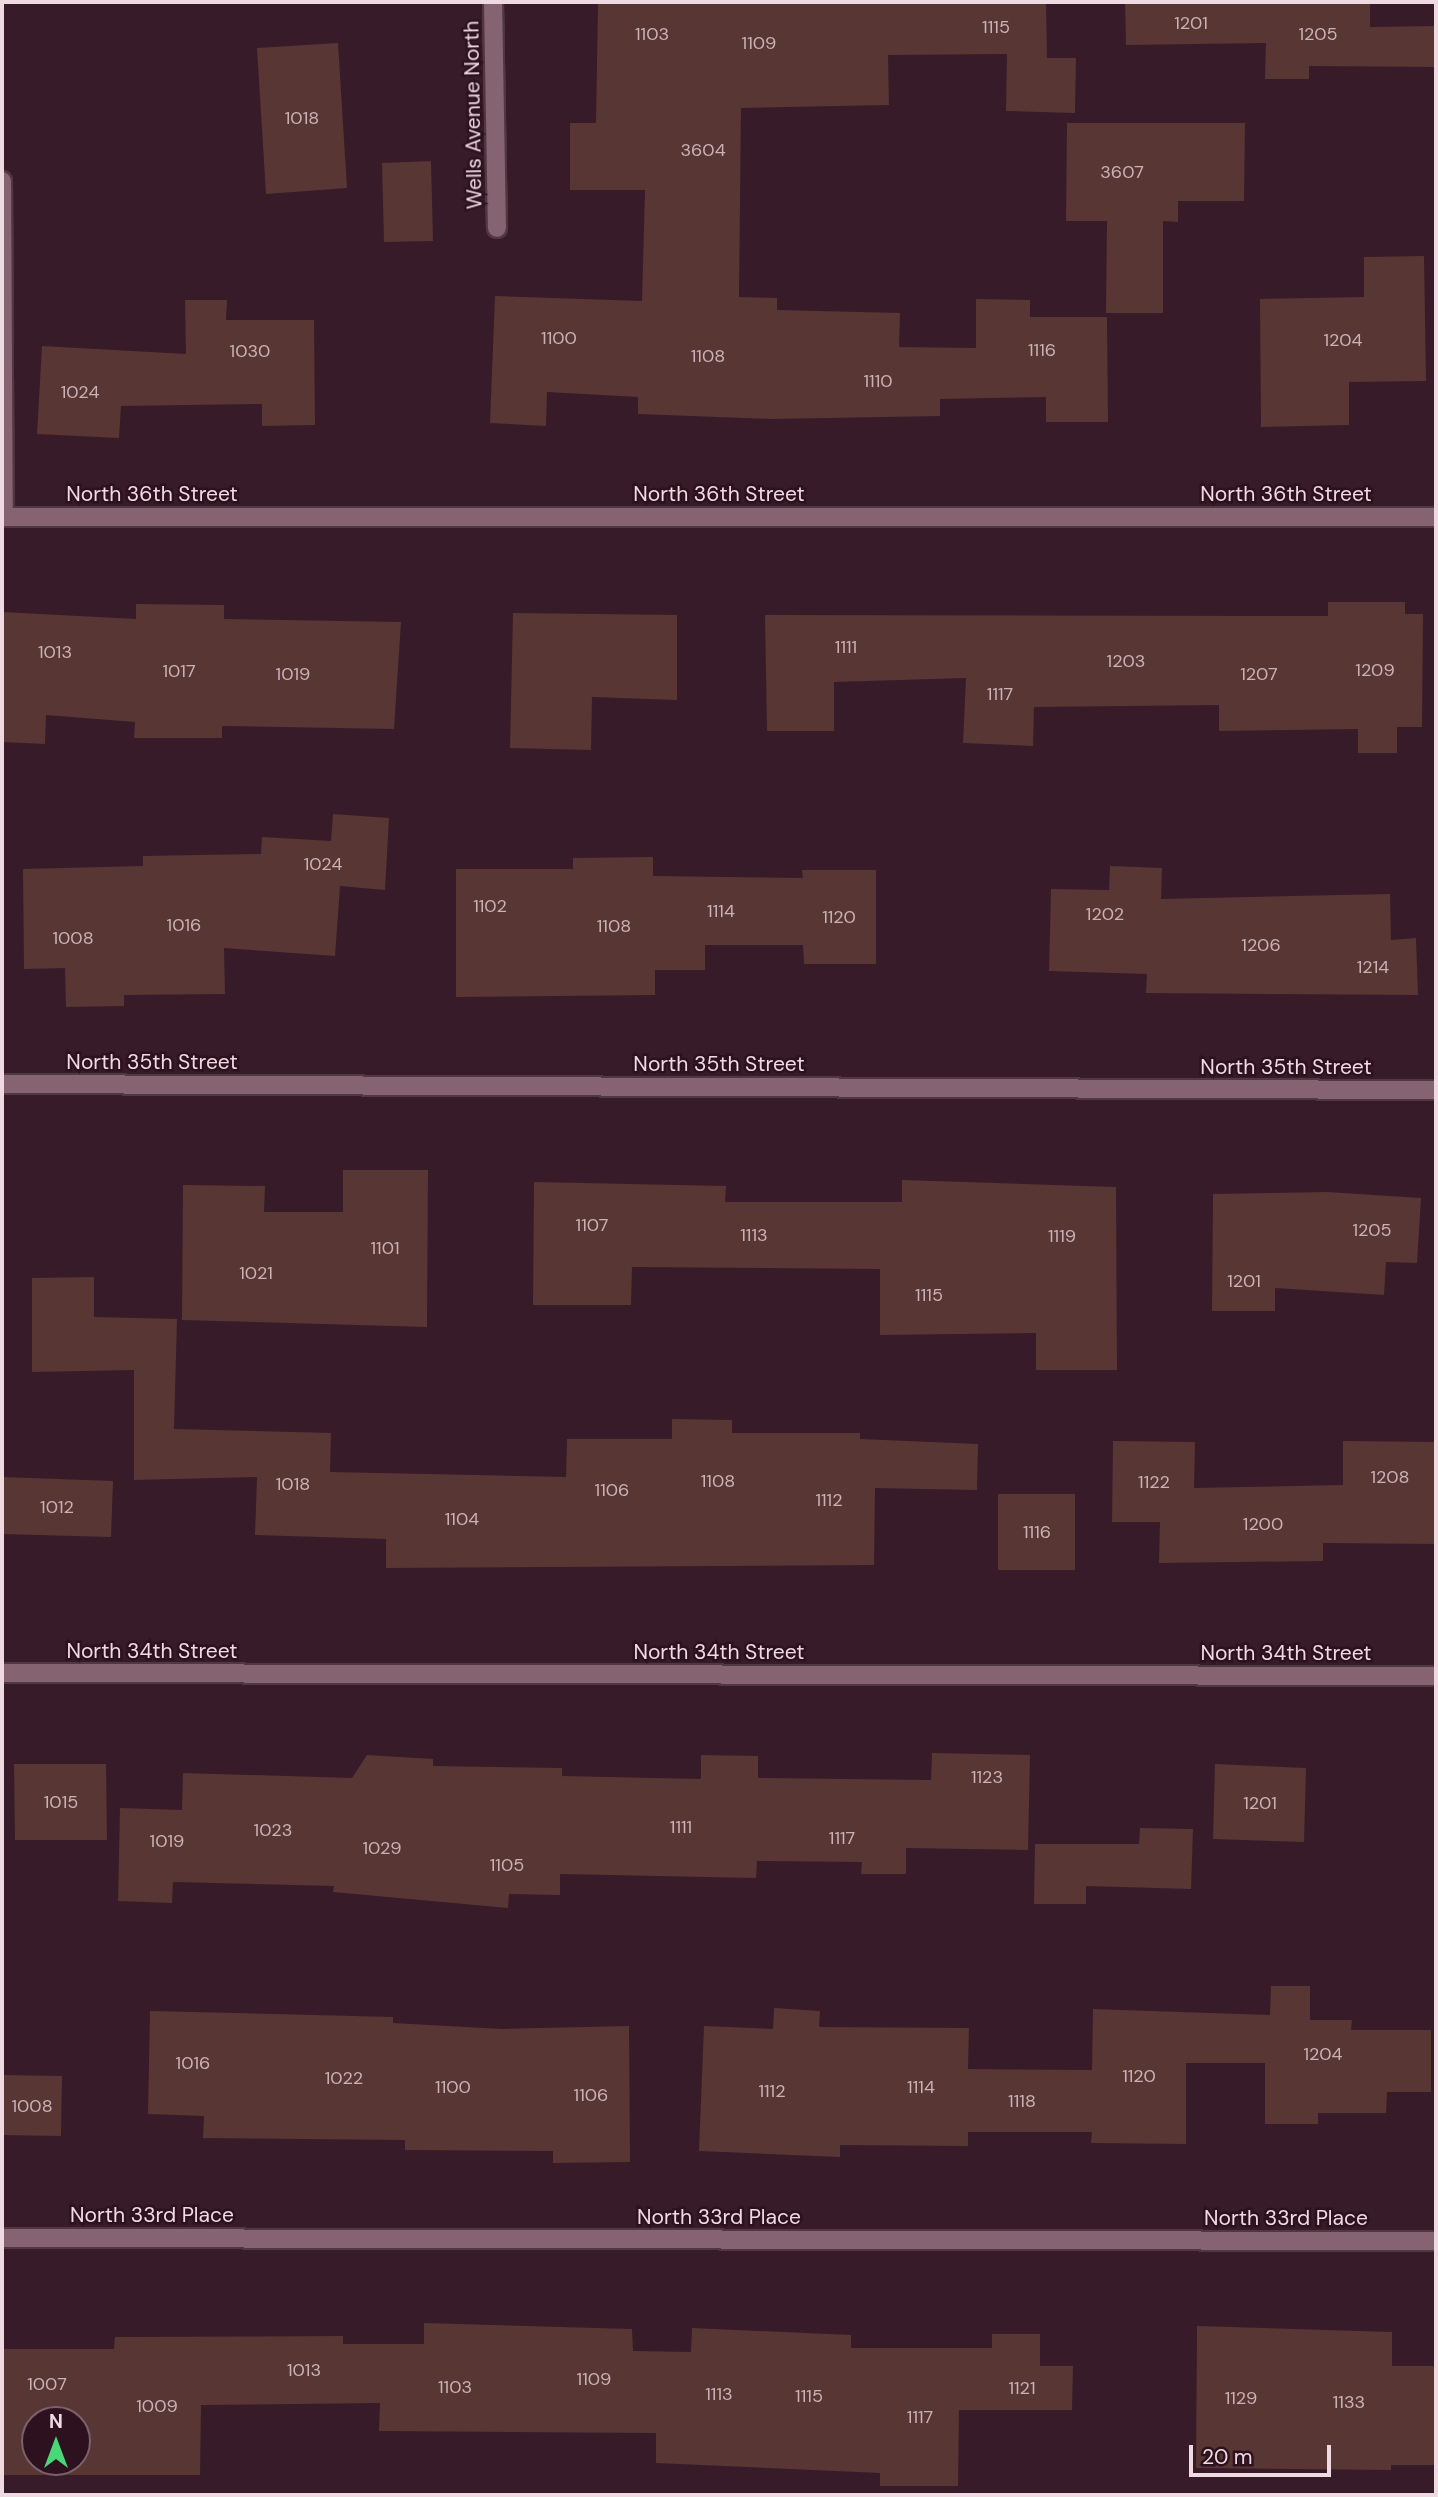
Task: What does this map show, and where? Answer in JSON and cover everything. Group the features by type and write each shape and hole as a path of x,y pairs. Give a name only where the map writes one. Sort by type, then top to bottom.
{"street":[{"name":"Wells Avenue North","path":"493,2 497,228"},
{"path":"2,181 3,517"},
{"name":"North 36th Street","path":"3,517 1436,517"},
{"name":"North 35th Street","path":"2,1084 1436,1090"},
{"name":"North 34th Street","path":"2,1674 1436,1676"},
{"name":"North 33rd Place","path":"2,2238 1436,2241"}],"building":[{"path":"598,2 1046,2 1047,58 1076,58 1075,113 1006,111 1007,54 888,55 889,105 741,108 739,297 777,298 777,310 900,313 899,347 976,348 976,299 1030,300 1030,317 1107,317 1108,422 1046,422 1046,397 940,399 940,416 773,419 638,414 638,397 547,392 546,426 490,423 495,296 642,301 645,190 570,190 570,123 596,123"},
{"path":"1125,2 1370,2 1370,27 1436,26 1436,67 1309,66 1309,79 1265,79 1266,43 1126,45"},
{"path":"338,43 347,188 266,194 257,48"},
{"path":"1067,123 1245,123 1244,201 1178,201 1178,222 1163,221 1163,313 1106,313 1107,221 1066,221"},
{"path":"431,161 433,241 384,242 382,163"},
{"path":"1424,256 1426,381 1349,382 1349,425 1261,427 1260,299 1364,297 1364,257"},
{"path":"185,300 227,300 226,320 314,320 315,425 262,426 262,404 121,406 119,438 37,434 42,346 186,354"},
{"path":"1328,602 1405,602 1405,614 1423,614 1422,727 1397,727 1397,753 1358,753 1358,729 1219,731 1219,705 1034,707 1033,746 963,743 966,678 834,682 834,731 767,731 765,615 1328,616"},
{"path":"136,604 224,605 224,619 401,622 394,729 222,726 222,738 134,738 135,722 46,715 45,744 2,742 2,612 136,619"},
{"path":"513,613 677,615 677,700 592,697 591,750 510,748"},
{"path":"333,814 389,818 385,890 340,886 335,956 224,948 225,994 124,995 124,1006 66,1007 65,968 24,969 23,869 143,866 143,856 261,854 262,837 331,841"},
{"path":"653,857 653,876 803,878 802,870 876,870 876,964 804,964 803,945 705,945 705,970 655,970 655,995 456,997 456,869 573,869 573,858"},
{"path":"1110,866 1162,868 1161,899 1390,894 1391,940 1416,938 1418,995 1146,993 1147,974 1049,971 1051,889 1109,890"},
{"path":"343,1170 428,1170 427,1327 182,1320 183,1185 265,1186 264,1212 343,1212"},
{"path":"902,1180 1116,1187 1117,1370 1036,1370 1036,1333 880,1335 880,1269 632,1267 631,1305 533,1305 534,1182 726,1186 725,1202 902,1202"},
{"path":"1327,1192 1421,1198 1417,1263 1386,1262 1384,1295 1275,1288 1275,1311 1212,1311 1213,1194"},
{"path":"94,1277 94,1317 177,1319 174,1429 331,1433 330,1472 566,1477 567,1439 672,1439 672,1419 732,1420 732,1433 860,1433 860,1439 978,1444 977,1490 875,1488 874,1565 386,1568 386,1539 255,1535 257,1477 134,1480 134,1370 32,1372 32,1278"},
{"path":"1113,1441 1195,1442 1194,1488 1343,1485 1343,1441 1436,1442 1436,1544 1323,1543 1323,1561 1159,1563 1160,1522 1112,1522"},
{"path":"2,1477 113,1481 111,1537 2,1534"},
{"path":"998,1494 1075,1494 1075,1570 998,1570"},
{"path":"932,1753 1030,1755 1028,1850 906,1848 906,1874 861,1874 862,1862 757,1861 756,1878 560,1874 560,1895 509,1894 508,1908 333,1892 334,1886 173,1882 172,1903 118,1901 120,1808 182,1810 183,1773 352,1778 367,1755 433,1759 433,1766 562,1768 562,1776 701,1779 701,1755 758,1756 758,1778 931,1780"},
{"path":"14,1764 106,1764 107,1840 15,1840"},
{"path":"1215,1764 1306,1768 1304,1842 1213,1839"},
{"path":"1140,1828 1193,1829 1191,1889 1086,1886 1086,1904 1034,1904 1035,1844 1139,1844"},
{"path":"1271,1986 1310,1986 1310,2020 1352,2020 1351,2030 1431,2030 1431,2092 1387,2092 1386,2113 1318,2113 1318,2124 1265,2124 1265,2063 1186,2063 1186,2144 1091,2143 1092,2132 968,2132 968,2146 840,2145 840,2157 699,2151 704,2026 773,2029 774,2008 820,2011 819,2027 969,2028 968,2069 1092,2070 1093,2009 1270,2015"},
{"path":"150,2011 393,2017 393,2023 502,2029 629,2026 630,2162 553,2163 553,2151 405,2150 405,2140 203,2138 204,2116 148,2114"},
{"path":"2,2075 62,2076 61,2136 2,2135"},
{"path":"424,2323 632,2329 633,2351 691,2352 692,2328 851,2335 851,2348 992,2348 992,2334 1040,2334 1040,2366 1073,2366 1072,2410 959,2410 958,2486 880,2486 880,2473 656,2463 656,2433 379,2431 380,2403 201,2405 200,2475 91,2475 91,2406 21,2406 21,2475 2,2475 2,2349 114,2349 115,2337 343,2336 343,2344 424,2344"},
{"path":"1197,2326 1392,2332 1392,2366 1436,2366 1436,2465 1391,2465 1391,2470 1196,2468"}]}
